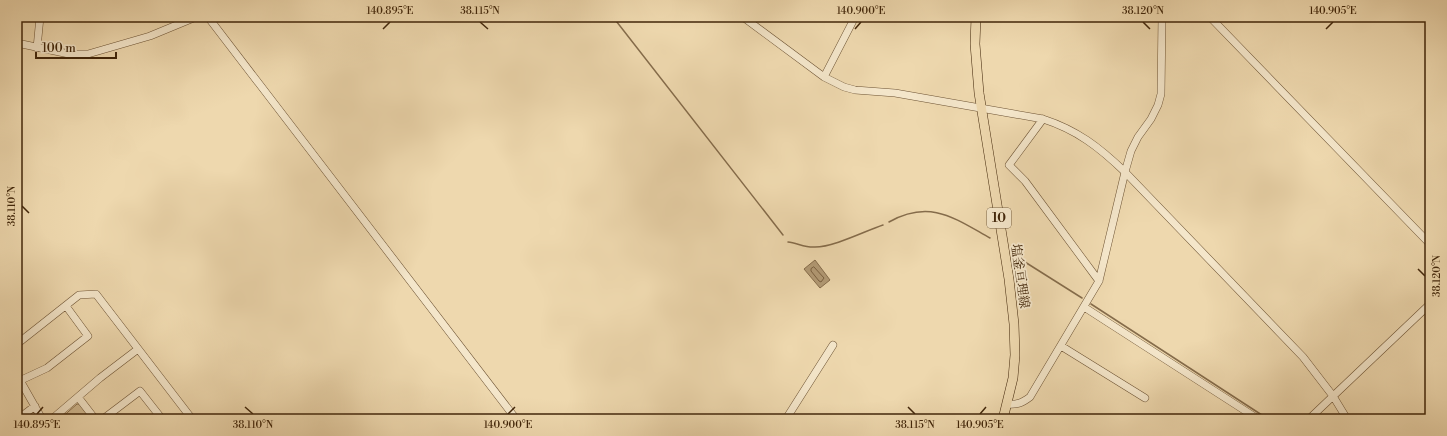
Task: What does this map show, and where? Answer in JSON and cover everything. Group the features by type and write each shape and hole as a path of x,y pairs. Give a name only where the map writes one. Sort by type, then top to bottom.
{"main road":[{"name":"塩釜亘理線","path":"976,17 977,72 1008,271 1014,324 1015,355 1012,378 1003,419"}],"street":[{"path":"37,48 40,17"},
{"path":"17,43 69,54 88,54 150,36 196,17"},
{"path":"208,17 516,419"},
{"path":"744,17 824,77 838,85 850,89 895,93 982,107 1043,119 1082,136 1100,149 1125,172 1303,357 1333,396 1347,419"},
{"path":"824,77 855,17"},
{"path":"1007,404 1015,405 1023,403 1030,397 1099,282 1131,151 1138,137 1151,119 1158,105 1161,94 1162,17"},
{"path":"1210,17 1430,244"},
{"path":"1043,119 1009,165 1025,181 1099,282"},
{"path":"17,344 80,295 96,294 192,419"},
{"path":"1309,419 1430,304"},
{"path":"42,419 18,379 47,368 88,336 66,306"},
{"path":"1084,307 1258,419"},
{"path":"786,419 834,345"},
{"path":"1060,346 1144,398"},
{"path":"52,419 100,378 138,349"},
{"path":"103,419 140,391 162,419"},
{"path":"78,397 95,419"},
{"path":"18,419 35,406"}],"shaded area":[{"path":"77,404 82,404 93,419 60,419"}],"water":[{"path":"815,260 830,280 820,288 804,269"}],"waterway":[{"path":"613,17 783,235"},
{"path":"889,222 904,215 917,212 929,212 953,218 990,238"},
{"path":"788,242 808,247 823,246 840,242 883,225"},
{"path":"1017,257 1082,298"},
{"path":"1091,304 1268,419"}]}
